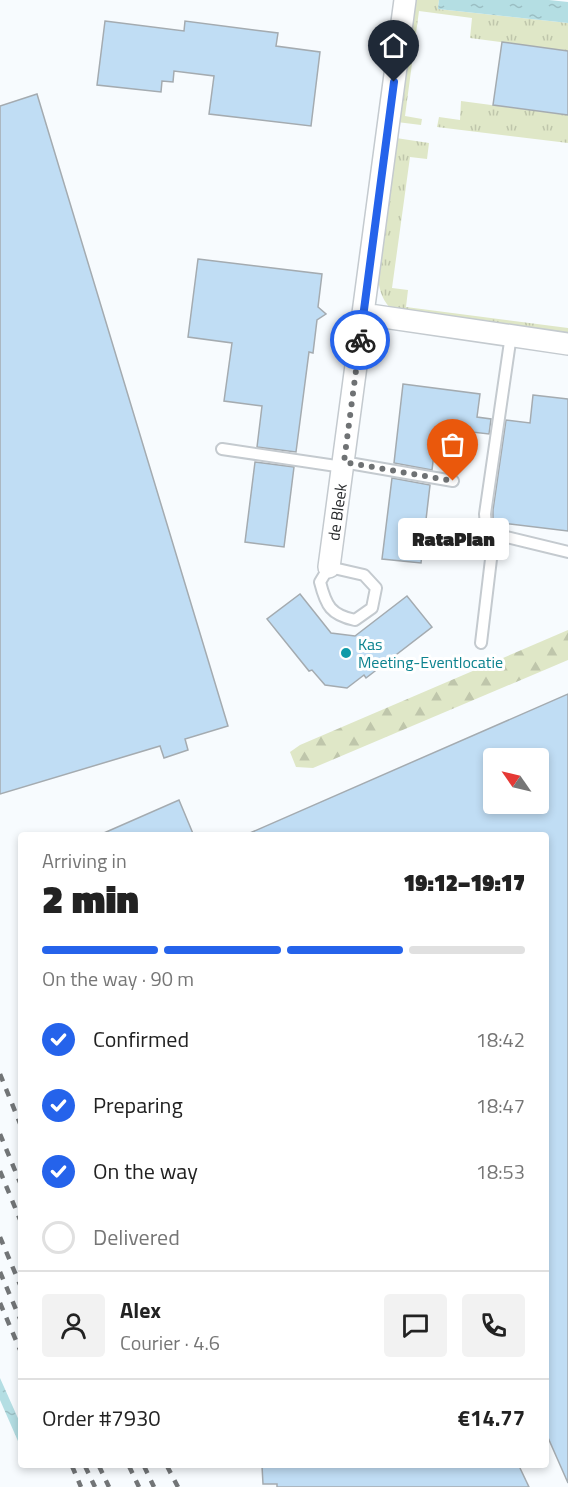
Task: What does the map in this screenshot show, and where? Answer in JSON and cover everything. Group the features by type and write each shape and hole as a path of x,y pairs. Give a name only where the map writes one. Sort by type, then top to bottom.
{"street":[{"name":"de Bleek","path":"320,576 343,464 405,0"},
{"path":"363,314 568,344"}],"lane":[{"path":"511,335 485,514 486,526 494,534 568,552"},
{"path":"222,449 453,481"},
{"path":"481,643 494,534"},
{"path":"364,575 376,588 372,608 355,620 337,616 324,599 320,576 364,575"}],"green space":[{"path":"412,0 439,0 438,9 568,23 568,51 470,38 472,18 419,11 405,116 422,119 421,125 397,122"},
{"path":"461,101 568,115 568,143 437,127 439,117 460,120"},
{"path":"396,138 429,143 427,159 410,157 392,288 408,290 406,307 568,328 568,339 393,311 382,296 378,279"},
{"path":"568,630 568,660 313,768 296,767 290,752 300,745"}],"water":[{"path":"439,0 568,2 568,23 438,9"},
{"path":"0,1378 18,1418 18,1441 0,1400"}],"building":[{"path":"105,21 184,31 185,21 278,33 276,46 320,52 311,126 209,114 214,76 174,71 173,82 162,81 161,92 97,85"},
{"path":"502,42 568,51 568,115 493,105"},
{"path":"37,94 228,726 185,739 188,750 164,758 160,746 0,794 0,106"},
{"path":"198,259 322,274 318,307 326,314 317,320 313,353 309,352 296,452 257,447 262,406 224,401 232,343 188,337"},
{"path":"403,384 480,394 477,417 491,419 489,434 437,428 432,470 394,463"},
{"path":"533,395 568,399 568,531 493,522 506,420 530,423"},
{"path":"255,462 294,467 284,547 245,542"},
{"path":"392,478 430,485 421,563 382,559"},
{"name":"Kas Meeting-Eventlocatie","path":"300,594 331,633 355,636 407,596 432,627 366,678 364,675 347,688 325,685 312,670 309,671 267,619"},
{"path":"568,694 568,1483 549,1440 549,832 252,832"},
{"path":"179,800 192,832 106,832"},
{"path":"262,1468 520,1468 529,1487 277,1487 277,1484 263,1484"}],"railway":[{"path":"0,1074 18,1119"},
{"path":"0,1134 18,1178"},
{"path":"0,1171 18,1215"},
{"path":"0,1237 18,1280"},
{"path":"0,1272 18,1314"},
{"path":"0,1303 18,1345"},
{"path":"73,1468 81,1487"},
{"path":"86,1468 95,1487"},
{"path":"100,1468 109,1487"},
{"path":"130,1468 139,1487"},
{"path":"145,1468 154,1487"},
{"path":"168,1468 178,1487"}],"way so far":[{"path":"360,340 344,462 453,481"}],"place":[{"name":"RataPlan","path":"453,481"},
{"name":"Kas Meeting-Eventlocatie","path":"346,653"}],"route":[{"path":"360,340 394,82"}]}
